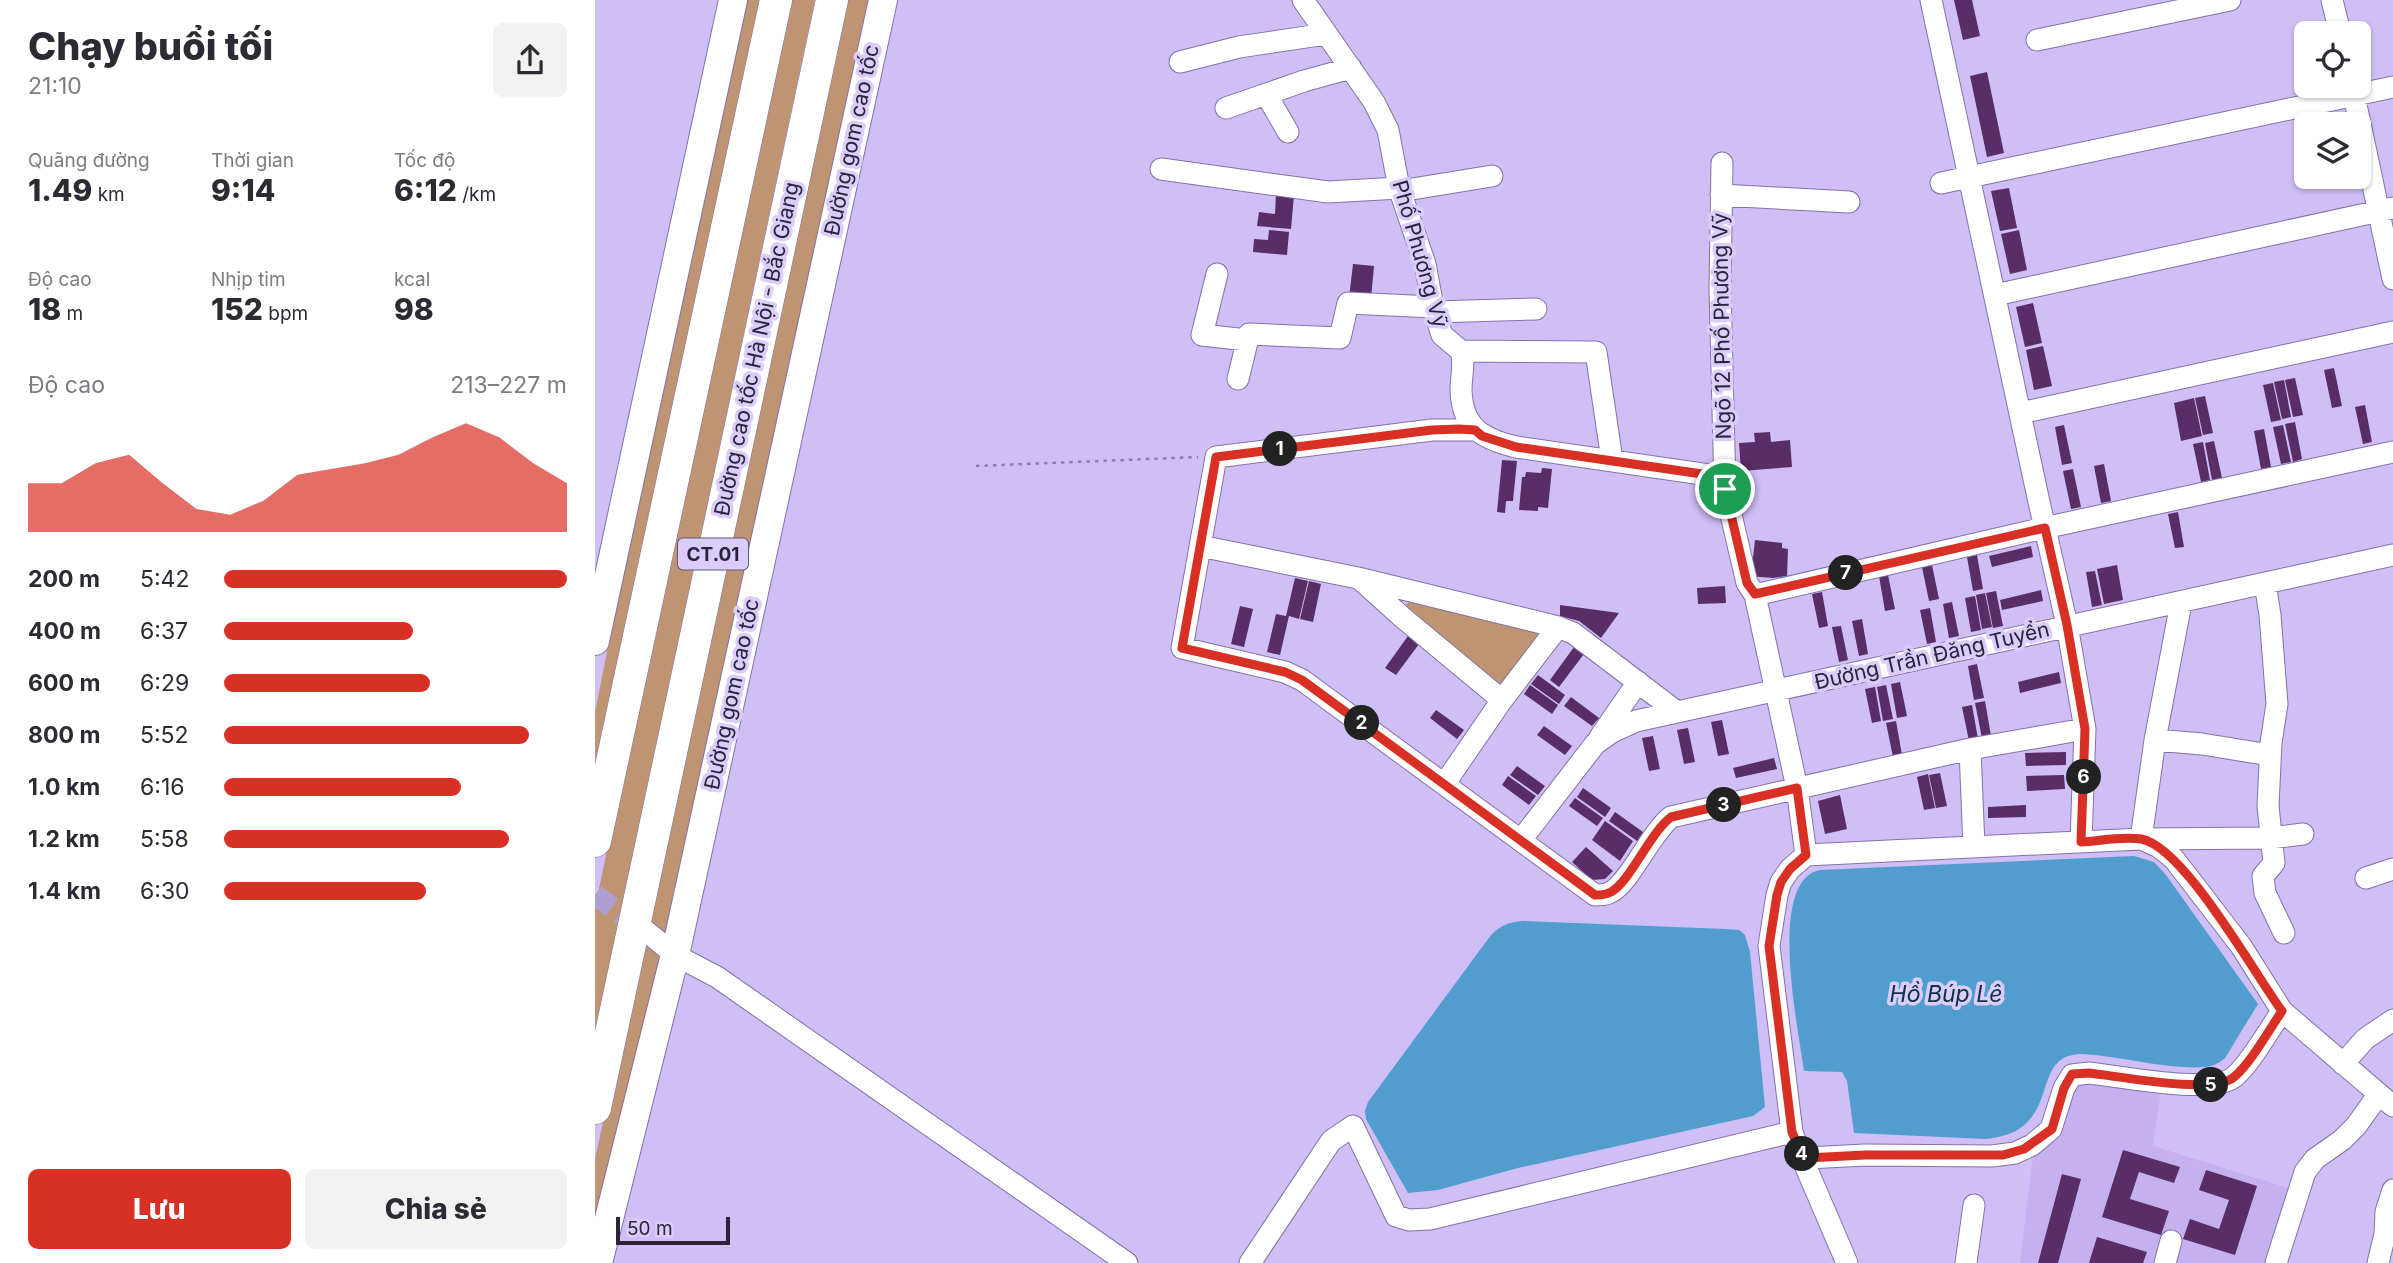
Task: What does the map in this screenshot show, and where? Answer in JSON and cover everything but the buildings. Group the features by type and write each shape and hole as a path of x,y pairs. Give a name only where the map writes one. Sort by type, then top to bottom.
{"highway":[{"name":"CT.01","path":"595,841 776,0"},
{"name":"Đường cao tốc Hà Nội - Bắc Giang","path":"595,1108 832,0"}],"main road":[{"path":"595,641 733,0"},
{"name":"Đường gom cao tốc","path":"598,1263 675,955 883,0"}],"street":[{"name":"Phố Phương Vỹ","path":"1303,0 1374,102 1388,130 1399,190 1425,264 1442,335 1461,351 1463,405 1475,430"},
{"path":"1931,0 2067,625 2085,729 2081,842"},
{"path":"2037,40 2230,0"},
{"path":"2332,0 2337,21"},
{"path":"1180,62 1239,47 1327,34"},
{"path":"1226,108 1351,68"},
{"path":"2371,89 2393,87"},
{"path":"1266,93 1288,132"},
{"path":"1941,183 2318,98"},
{"path":"2355,98 2386,210 2393,279"},
{"name":"Ngõ 12 Phố Phương Vỹ","path":"1722,163 1720,289 1725,489"},
{"path":"1161,169 1328,192 1399,190 1492,176"},
{"path":"1721,195 1849,202"},
{"path":"1995,295 2386,210"},
{"path":"1217,274 1202,335 1247,340"},
{"path":"1238,379 1249,334 1340,338 1348,303 1434,309 1536,309"},
{"path":"2020,413 2393,332"},
{"path":"1461,351 1596,352 1612,460"},
{"path":"1806,855 1797,788 1755,594 1747,583 1725,489 1709,475 1516,447 1482,436 1475,430 1432,430 1216,457 1182,648 1285,672 1302,680 1595,895 1604,895 1618,887 1657,831 1671,817 1797,788 1970,749 2085,729"},
{"path":"1755,594 2393,452"},
{"path":"1200,546 1358,578 1558,627 1573,633 1677,712"},
{"name":"Đường Trần Đăng Tuyển","path":"1521,840 1595,744 1612,732 1636,721 2393,555"},
{"path":"1358,578 1502,700"},
{"path":"2265,583 2277,704 2270,755 2268,806 2274,863 2263,876 2265,893 2284,933"},
{"path":"2141,839 2155,740 2182,603"},
{"path":"1445,783 1502,700 1558,627"},
{"path":"1595,744 1638,682"},
{"path":"2155,740 2202,744 2270,755"},
{"path":"1970,749 1974,847"},
{"path":"1847,1263 1796,1142 1769,946 1777,895 1781,882 1790,869 1806,855 2141,839 2270,838 2303,834"},
{"path":"2141,839 2159,846 2174,859 2241,946 2282,1011 2386,1100 2315,1159 2305,1172 2276,1263"},
{"path":"2366,878 2393,869"},
{"path":"646,931 675,955 717,977 1127,1263"},
{"path":"1796,1142 1810,1158 1865,1155 1992,1156 2015,1153 2052,1129 2064,1088 2072,1074 2089,1073 2200,1086 2223,1083 2236,1076 2282,1011"},
{"path":"2343,1064 2365,1039 2393,1020"},
{"path":"1250,1263 1331,1141 1353,1126 1396,1216 1409,1220 1430,1219 1796,1142"},
{"path":"2378,1263 2385,1234 2386,1212 2393,1190"},
{"path":"1966,1263 1975,1205"},
{"path":"2165,1263 2171,1241"}],"path":[{"path":"976,466 1216,457"}],"shaded area":[{"path":"743,0 764,0 595,794 595,712 659,393"},
{"path":"790,0 815,0 595,1033 595,907"},
{"path":"843,0 871,0 669,932 665,933 649,925"},
{"path":"1411,600 1541,632 1501,685 1405,607"},
{"path":"643,939 657,949 663,962 595,1239 595,1159"},
{"path":"2090,1081 2161,1091 2153,1146 2301,1192 2282,1263 2020,1263 2033,1156 2076,1085"}],"water":[{"name":"Hồ Búp Lê","path":"2134,856 2154,862 2166,875 2258,1004 2225,1058 2211,1066 2190,1067 2078,1054 2064,1058 2055,1065 2030,1119 2024,1126 2008,1134 1986,1139 1854,1133 1847,1081 1842,1072 1804,1071 1793,993 1790,928 1794,900 1804,880 1820,870"},
{"path":"1523,921 1739,930 1745,935 1750,952 1765,1107 1753,1116 1518,1168 1438,1190 1408,1193 1366,1119 1368,1102 1491,935 1506,925"}],"tunnel":[{"path":"595,895 644,930"}],"route":[{"path":"1432,430 1475,430 1482,436 1516,447 1709,475 1725,489 1747,583 1755,594 2045,528 2067,625 2085,729 2081,842 2141,839 2159,846 2174,859 2241,946 2282,1011 2236,1076 2227,1082 2200,1086 2089,1073 2072,1074 2064,1088 2052,1129 2041,1139 2015,1153 1807,1158 1800,1151 1792,1132 1769,946 1781,882 1790,869 1806,855 1797,788 1671,817 1657,831 1618,887 1604,895 1595,895 1302,680 1285,672 1182,648 1216,457 1432,430"}]}
